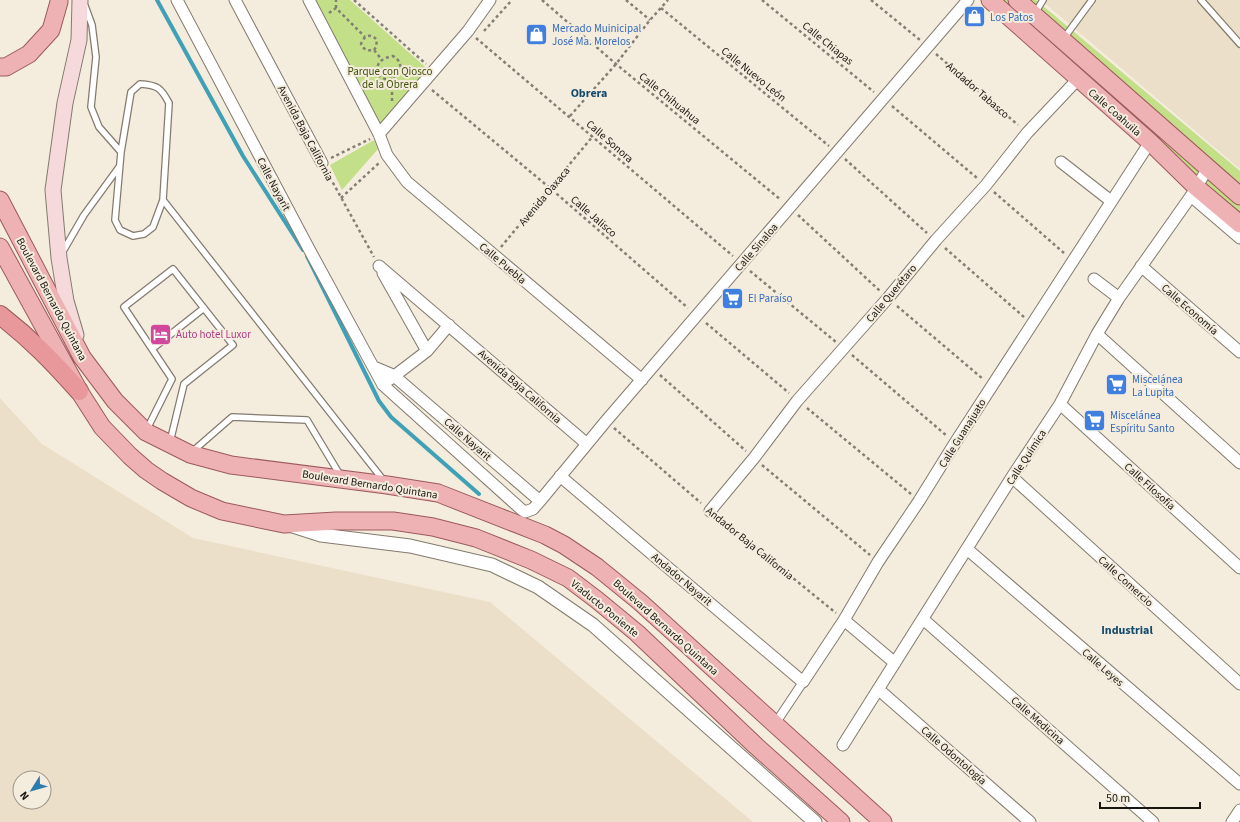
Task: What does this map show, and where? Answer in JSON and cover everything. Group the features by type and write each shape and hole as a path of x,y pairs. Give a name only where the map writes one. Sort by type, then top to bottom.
{"highway":[{"path":"0,315 49,358 79,391"}],"main road":[{"path":"0,67 6,67 29,54 51,30 59,0"},
{"path":"82,0 79,40 65,103 53,190 59,258 66,301 82,357"},
{"name":"Calle Coahuila","path":"990,0 1150,142 1193,191 1240,224"},
{"name":"Calle Coahuila","path":"1017,0 1240,196"},
{"name":"Boulevard Bernardo Quintana","path":"0,200 82,357 115,401 146,432 190,454 231,465 438,493 545,535 564,545 597,567 640,602 883,822"},
{"name":"Boulevard Bernardo Quintana","path":"0,247 79,391 102,427 130,456 162,482 191,498 222,511 284,524"},
{"name":"Viaducto Poniente","path":"284,524 336,521 393,522 433,527 476,538 531,560 568,578 598,600 637,633 756,746 841,822"}],"street":[{"name":"Calle Nayarit","path":"177,0 309,250 383,385 522,510 528,512"},
{"name":"Avenida Baja California","path":"235,0 322,163"},
{"name":"Calle Puebla","path":"309,0 379,134 387,155 407,182 642,380"},
{"name":"Calle Sinaloa","path":"528,512 533,510 606,421 968,0"},
{"path":"379,134 468,31 485,2"},
{"name":"Calle Querétaro","path":"710,511 754,458 798,400 888,298 936,240 986,186 1027,133 1078,79"},
{"name":"Calle Guanajuato","path":"775,724 844,620 878,562 919,501 1150,142"},
{"path":"1061,162 1111,201"},
{"name":"Calle Química","path":"843,745 1012,477 1060,404 1097,334 1119,298 1208,168"},
{"path":"1193,191 1240,238"},
{"name":"Avenida Baja California","path":"379,266 587,444"},
{"path":"379,266 427,351"},
{"name":"Calle Economía","path":"1141,266 1240,352"},
{"path":"1094,279 1119,298"},
{"path":"383,385 427,351 449,325"},
{"path":"1097,334 1240,463"},
{"name":"Calle Nayarit","path":"374,367 394,375 540,501"},
{"name":"Calle Filosofía","path":"1060,404 1240,568"},
{"name":"Andador Nayarit","path":"560,476 803,682"},
{"name":"Calle Comercio","path":"1012,477 1240,684"},
{"name":"Boulevard Bernardo Quintana","path":"284,524 321,535 410,546 492,565 538,587 593,625 815,822"},
{"name":"Calle Leyes","path":"967,549 1240,784"},
{"name":"Calle Medicina","path":"923,619 1153,822"},
{"path":"844,620 895,663"},
{"name":"Calle Odontología","path":"878,689 1030,822"},
{"path":"1232,822 1240,810"}],"lane":[{"path":"82,0 92,25 96,57 91,107 99,127 121,152"},
{"path":"1034,15 1044,0"},
{"path":"1063,40 1092,0"},
{"path":"1201,0 1240,44"},
{"path":"140,84 152,84 162,91 169,103 163,200 153,227 144,234 133,236 120,230 115,220 121,152 131,92 140,84"},
{"path":"59,258 84,216 119,166"},
{"path":"163,200 387,485"},
{"path":"146,432 172,379 124,307 173,269 233,345 184,384 170,444"},
{"path":"152,349 204,308"},
{"path":"190,454 232,417 307,420 342,479"}],"path":[{"path":"336,0 336,8 365,37"},
{"path":"354,0 434,71"},
{"path":"482,33 512,0"},
{"name":"Calle Chihuahua","path":"542,0 616,64 790,207"},
{"path":"626,0 650,20"},
{"path":"570,116 616,64 650,20 668,0"},
{"name":"Calle Chiapas","path":"762,0 883,99"},
{"name":"Andador Tabasco","path":"871,0 928,46 1027,133"},
{"path":"320,20 336,8"},
{"name":"Calle Nuevo León","path":"661,8 837,152"},
{"name":"Calle Sonora","path":"468,31 570,116 742,264"},
{"path":"365,37 372,36 377,40 374,50"},
{"path":"365,37 361,44 368,51 374,50"},
{"path":"374,50 382,60"},
{"path":"392,79 385,79 379,76 377,65 382,60 393,56 399,60 401,65 400,70 392,79 392,119"},
{"name":"Calle Jalisco","path":"400,70 425,82 697,316"},
{"path":"322,163 379,134"},
{"name":"Avenida Oaxaca","path":"494,255 593,136"},
{"path":"341,198 387,155"},
{"name":"Avenida Baja California","path":"322,163 379,266"},
{"name":"Andador Baja California","path":"606,421 710,511 844,620"}],"shaded area":[{"path":"1041,0 1240,0 1240,169"},
{"path":"0,398 42,444 193,538 490,602 753,822 0,822"}],"green space":[{"name":"Parque con Qiosco de la Obrera","path":"311,0 350,0 432,73 383,130 325,19"},
{"path":"994,0 1036,0 1240,171 1240,214 1081,73"},
{"path":"374,140 378,149 342,190 330,165"}],"waterway":[{"path":"157,0 243,156 303,250"},
{"path":"307,256 379,401 391,417 479,494"}],"place":[{"name":"Los Patos","path":"974,17"},
{"name":"Mercado Muinicipal José Ma. Morelos","path":"536,34"},
{"name":"El Paraíso","path":"732,298"},
{"name":"Auto hotel Luxor","path":"160,334"},
{"name":"Miscelánea La Lupita","path":"1116,385"},
{"name":"Miscelánea Espíritu Santo","path":"1094,421"}],"district":[{"name":"Obrera","path":"589,93"},
{"name":"Industrial","path":"1127,630"}]}
